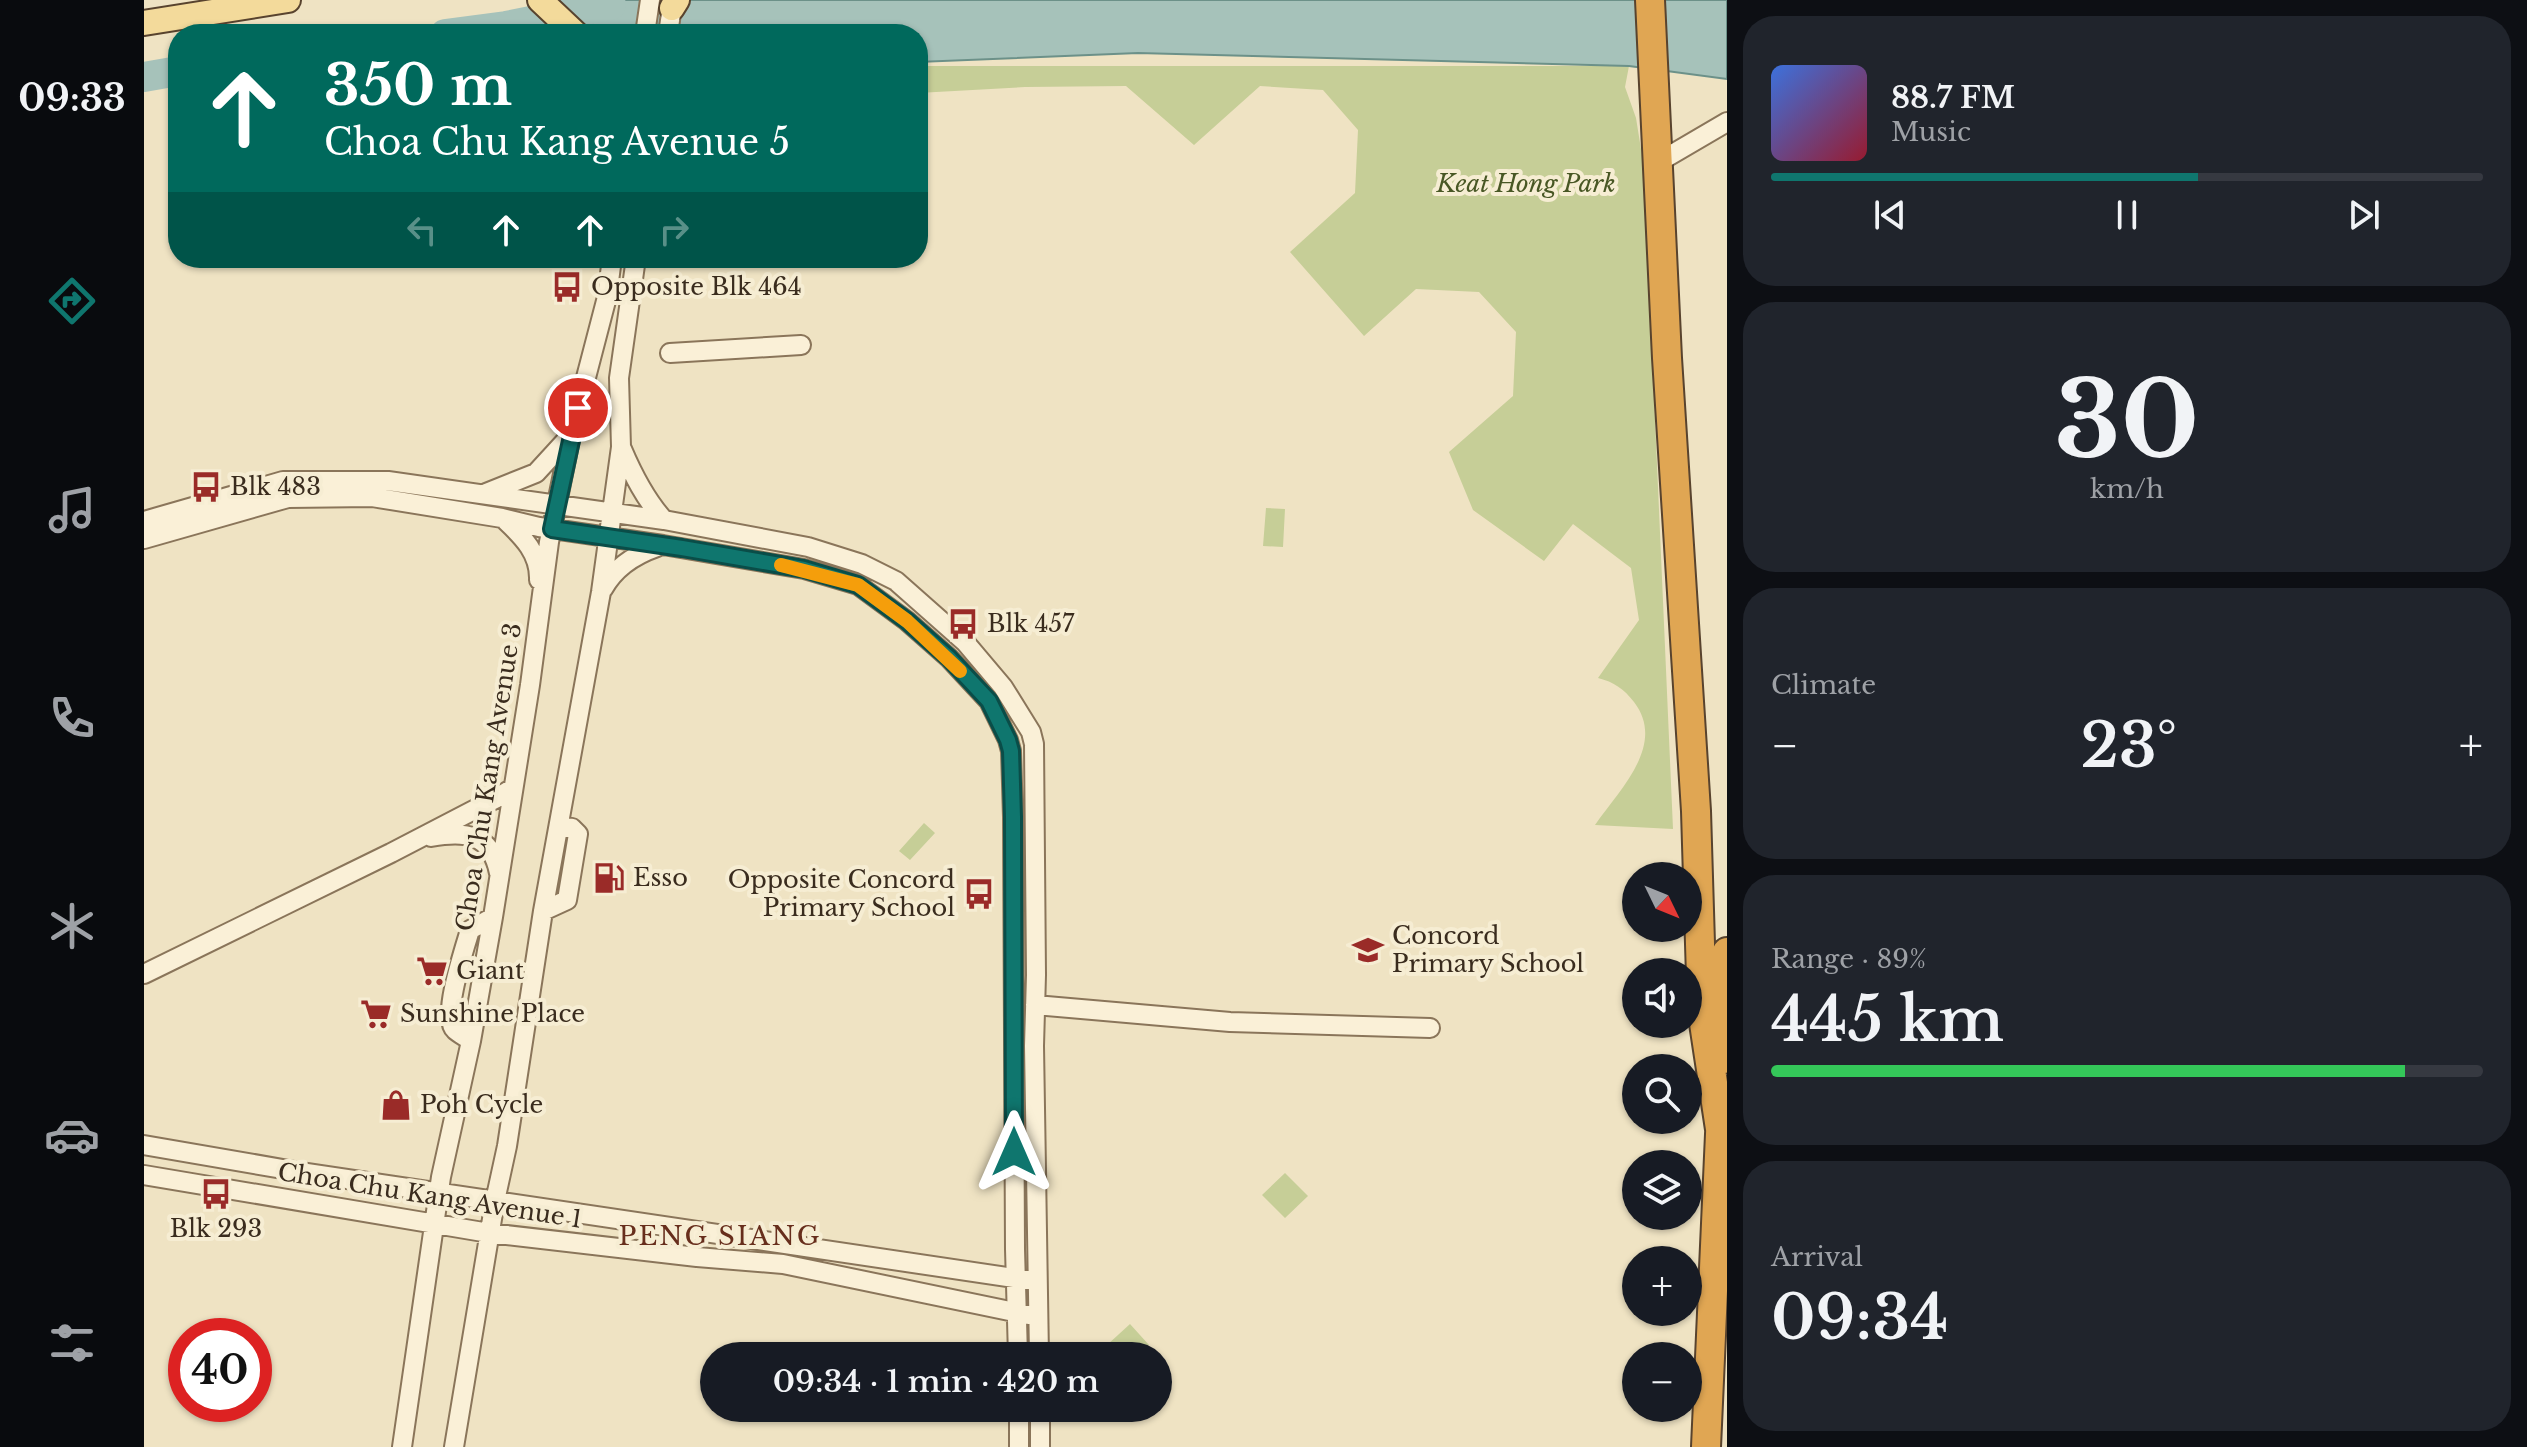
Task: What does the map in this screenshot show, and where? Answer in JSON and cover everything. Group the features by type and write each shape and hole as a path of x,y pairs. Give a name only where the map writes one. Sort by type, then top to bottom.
{"highway":[{"path":"1650,0 1667,358 1696,811 1702,1010 1720,1129"},
{"path":"1706,1447 1727,952"}],"main road":[{"path":"144,23 288,0"},
{"path":"540,0 566,24"}],"street":[{"path":"652,24 668,2"},
{"path":"668,2 668,24"},
{"path":"1657,163 1727,122"},
{"name":"Choa Chu Kang Avenue 3","path":"402,1447 439,1193 493,917 552,529 571,435 607,297 611,268"},
{"path":"454,1447 489,1233 507,1146 543,911 601,592 621,447 619,378 635,268"},
{"path":"670,353 801,345"},
{"path":"484,494 536,473 571,435"},
{"path":"621,447 633,476 664,520"},
{"path":"144,521 283,481 388,481 611,512 808,547 862,564 896,581 965,642 1003,687 1031,732 1034,744 1034,1046 1039,1342"},
{"path":"409,503 411,484"},
{"path":"144,539 288,498 372,497 804,569 858,585 907,621 949,658 989,701 1011,751 1018,1342"},
{"path":"502,518 530,546 539,570 539,606"},
{"path":"601,592 611,574 639,553 663,545"},
{"path":"144,974 513,788"},
{"path":"416,839 462,833 476,837 491,851 499,875"},
{"path":"471,1041 455,1030 450,1022 451,1005 470,930 493,917"},
{"path":"1035,1005 1230,1022 1430,1028"},
{"name":"Choa Chu Kang Avenue 1","path":"144,1145 439,1193 1038,1281"},
{"name":"Choa Chu Kang Avenue 1","path":"144,1175 489,1233 783,1264 1039,1318"},
{"path":"1019,1422 1019,1447"},
{"path":"1040,1422 1040,1447"}],"green space":[{"name":"Keat Hong Park","path":"928,66 1629,66 1625,87 1636,118 1644,168 1673,829 1595,825 1636,766 1645,734 1643,718 1630,697 1614,684 1598,678 1639,620 1631,568 1573,524 1544,561 1473,510 1449,452 1513,396 1516,332 1479,292 1416,289 1364,336 1290,252 1355,193 1358,130 1323,90 1260,86 1194,145 1126,86 928,92"},
{"path":"1266,508 1285,509 1283,547 1263,546"},
{"path":"924,823 935,833 910,860 899,851"},
{"path":"1285,1173 1308,1196 1285,1218 1262,1195"},
{"path":"1130,1324 1146,1342 1110,1342"}],"water":[{"path":"574,0 1727,0 1727,79 1629,66 1138,53 928,62 928,24 592,24"}],"waterway":[{"path":"516,24 611,5"},
{"path":"144,77 168,73"}],"slow traffic":[{"path":"781,565 858,585 907,621 960,671"}],"place":[{"name":"Opposite Blk 464","path":"567,287"},
{"name":"Blk 483","path":"206,487"},
{"name":"Blk 457","path":"963,624"},
{"name":"Esso","path":"609,878"},
{"name":"Opposite Concord Primary School","path":"979,894"},
{"name":"Concord Primary School","path":"1368,950"},
{"name":"Giant","path":"432,971"},
{"name":"Sunshine Place","path":"376,1014"},
{"name":"Poh Cycle","path":"396,1105"},
{"name":"Blk 293","path":"216,1194"}],"district":[{"name":"PENG SIANG","path":"720,1236"}],"route":[{"path":"578,408 552,529 804,569 858,585 907,621 949,658 989,701 1011,751 1014,1152"}]}
